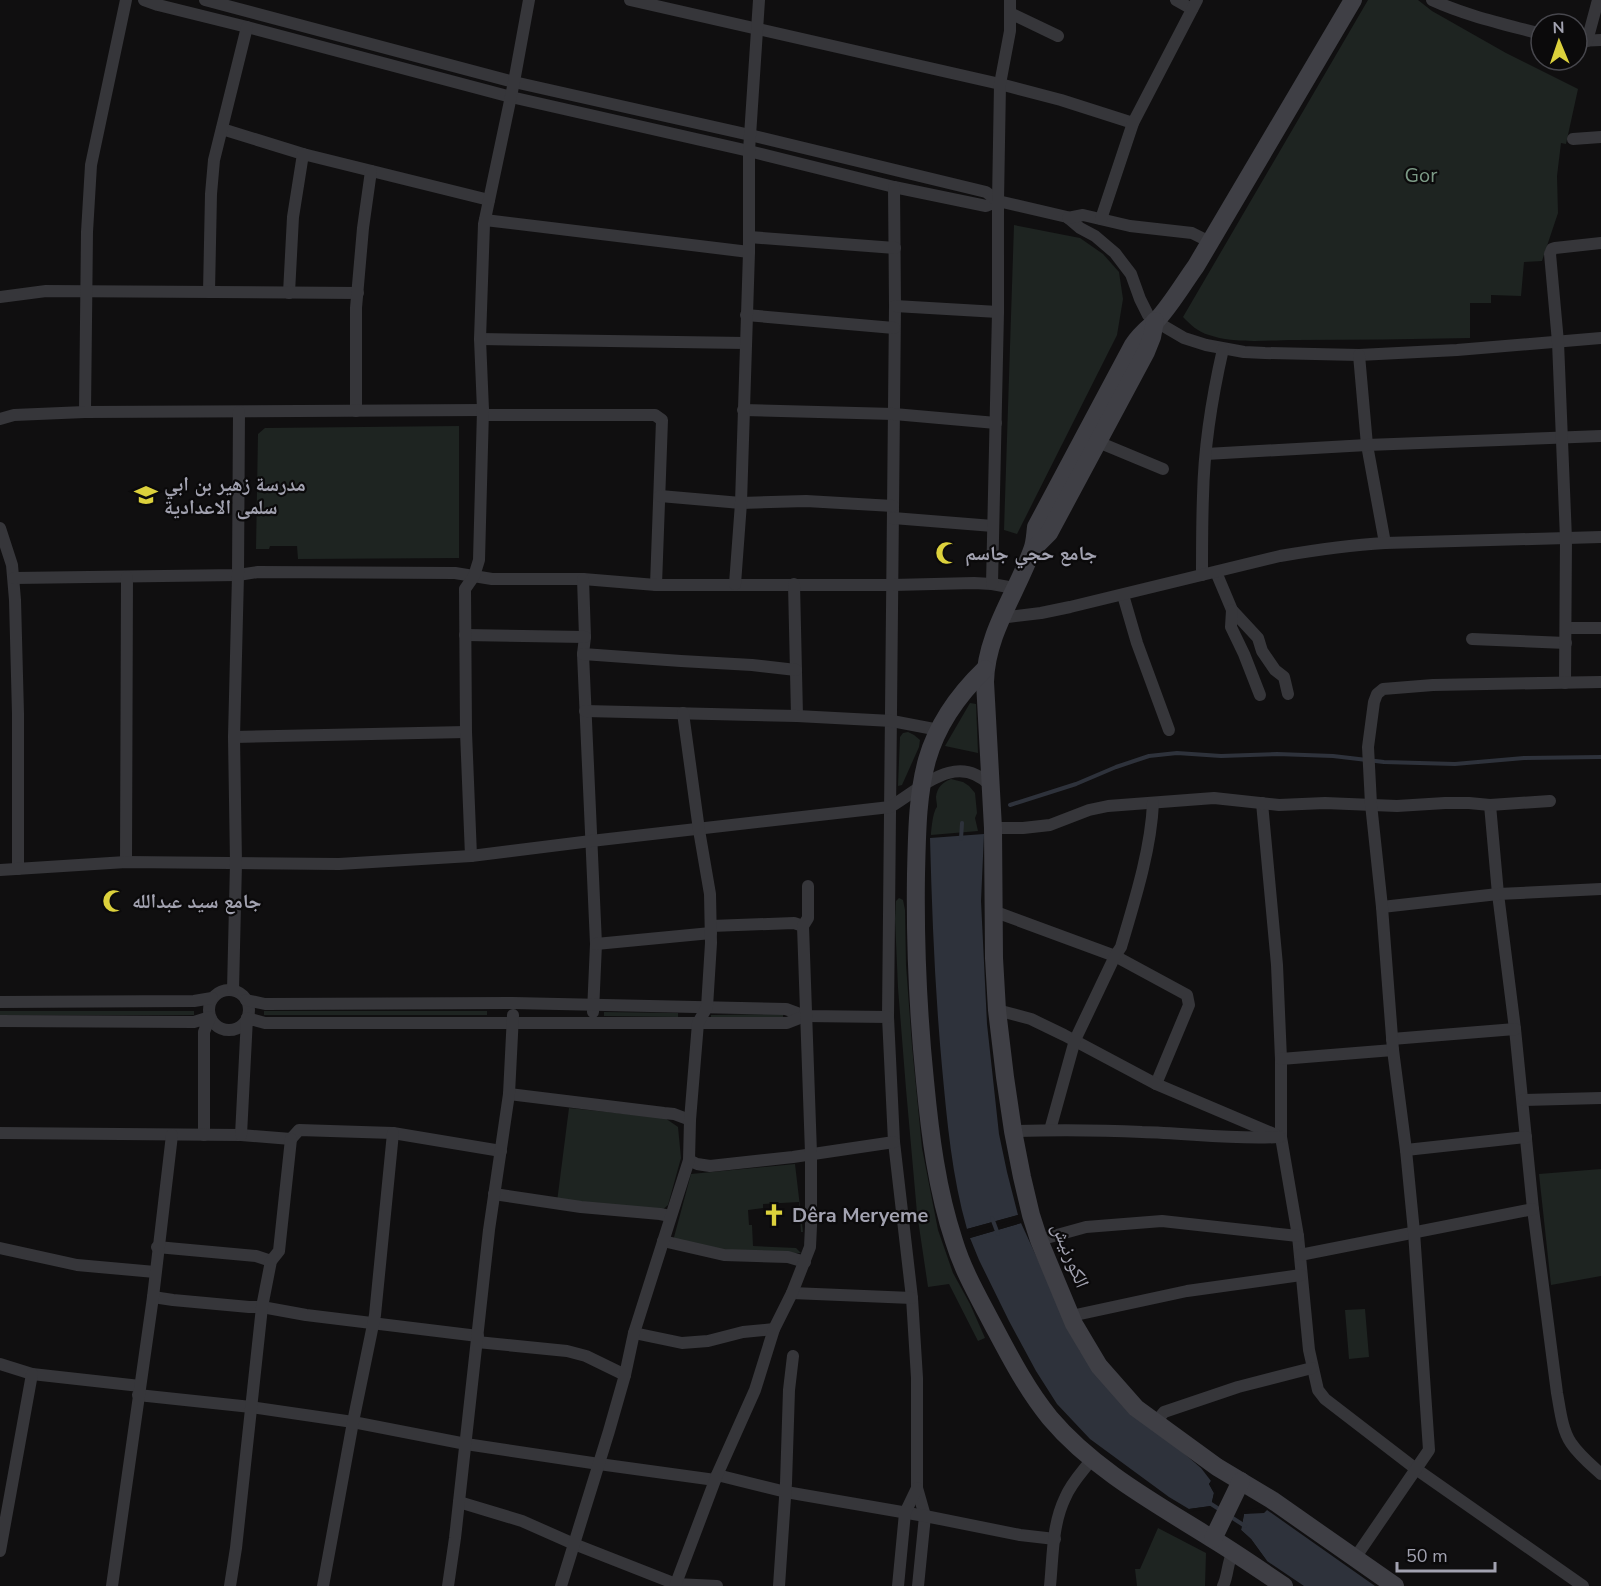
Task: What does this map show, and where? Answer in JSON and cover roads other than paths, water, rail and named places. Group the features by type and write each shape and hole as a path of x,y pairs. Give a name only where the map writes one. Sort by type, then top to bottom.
{"main road":[{"path":"1033,549 1036,527 1133,345 1142,331 1155,321 1196,266 1353,0"},
{"path":"1155,321 1146,352 1098,442 1048,533 1033,549 1000,618 985,669 958,699 939,730 927,758 921,786 917,838 916,900 921,1038 937,1175 958,1254 1019,1372 1048,1416 1066,1437 1092,1459 1157,1504 1214,1535 1284,1586"},
{"name":"الكورنيش","path":"985,669 993,828 993,911 997,1010 1014,1131 1031,1215 1074,1324 1099,1366 1136,1408 1217,1467 1238,1487 1272,1500 1395,1586"},
{"path":"1214,1535 1238,1487"}],"street":[{"path":"85,412 87,232 91,165 126,0"},
{"path":"144,0 511,97 749,151 894,187 986,206 998,201"},
{"path":"205,0 514,82 750,135 986,192 998,201 1068,218 1083,215 1141,228 1192,233 1210,242"},
{"path":"471,856 466,732 465,589 474,576 479,560 483,412 480,339 485,220 529,0"},
{"path":"630,0 1000,84 1061,100 1133,123"},
{"path":"735,584 741,503 749,252 749,151 759,0"},
{"path":"992,584 1000,84 1010,31 1010,0"},
{"path":"1101,219 1133,123 1195,5 1176,0"},
{"path":"1432,0 1455,11 1529,30"},
{"path":"1589,23 1598,0"},
{"path":"1010,13 1058,36"},
{"path":"209,292 214,160 247,27"},
{"path":"222,129 303,154 489,200"},
{"path":"1573,139 1601,137"},
{"path":"290,293 293,217 303,154"},
{"path":"356,411 358,293 363,228 371,171"},
{"path":"894,187 893,585 888,1017 894,1142 912,1298 917,1378 917,1488 925,1516 918,1586"},
{"path":"1068,218 1105,243 1119,258 1131,274 1148,315 1155,321 1184,338 1223,349 1302,355 1359,354 1457,350 1601,338"},
{"path":"485,220 749,252"},
{"path":"749,237 895,248"},
{"path":"1565,684 1566,539 1558,342 1551,251 1555,248 1601,243"},
{"path":"0,297 46,291 358,293"},
{"path":"895,306 998,312"},
{"path":"747,315 894,328"},
{"path":"480,339 745,343"},
{"path":"1202,575 1206,454 1215,387 1223,349"},
{"path":"1359,354 1367,445 1385,543"},
{"path":"743,410 894,414 996,423"},
{"path":"0,419 14,415 85,412 356,411 655,415 662,420 656,585"},
{"path":"233,990 236,863 234,737 238,575 238,412"},
{"path":"1206,454 1601,436"},
{"path":"1098,442 1163,469"},
{"path":"660,496 741,503 806,501 993,526"},
{"path":"0,528 14,578 18,714 18,869"},
{"path":"1000,618 1041,613 1123,595 1291,554 1355,545 1601,537"},
{"path":"14,578 238,575 258,572 455,573 492,579 583,579 656,585 974,583 1014,588"},
{"path":"1216,572 1232,610 1258,638 1262,651 1275,670 1284,677 1288,694"},
{"path":"126,862 127,577"},
{"path":"583,579 585,711 596,944 592,1023"},
{"path":"794,584 797,716"},
{"path":"1123,595 1137,643 1169,730"},
{"path":"1232,610 1231,627 1260,695"},
{"path":"1566,628 1601,628"},
{"path":"465,635 585,637"},
{"path":"1472,639 1566,643"},
{"path":"583,654 796,670"},
{"path":"1355,1558 1429,1450 1414,1232 1393,1045 1371,804 1368,747 1374,702 1377,694 1383,689 1433,685 1601,682"},
{"path":"585,711 797,716 892,721 939,730"},
{"path":"561,1586 625,1375 634,1333 689,1160 698,1023 707,1007 711,929 710,894 683,713"},
{"path":"234,737 466,732"},
{"path":"0,870 126,862 339,864 471,856 591,840 699,830 890,807 932,778 957,772 982,777 991,786"},
{"path":"993,828 1050,825 1089,810 1108,806 1214,798 1279,805 1325,803 1397,806 1469,803 1490,805 1550,801"},
{"path":"1262,803 1277,965 1281,1059 1281,1137 1298,1236 1309,1350 1318,1390 1325,1399 1416,1469 1583,1586"},
{"path":"1050,1130 1075,1040 1121,947 1140,879 1153,804"},
{"path":"1490,805 1533,1209 1557,1393 1562,1419 1570,1442 1601,1474"},
{"path":"675,1585 716,1478 755,1390 774,1329 808,1255 811,1239 811,1153 803,926 808,918 808,886"},
{"path":"1382,907 1498,894 1601,889"},
{"path":"993,911 1115,956 1185,992 1189,1005 1156,1084"},
{"path":"596,944 711,929 794,923 803,926"},
{"path":"241,1135 249,1006 242,994 233,990 223,990 212,998 208,1011 219,1028 232,1030 238,1028 247,1018"},
{"path":"0,1002 194,1001 212,998"},
{"path":"246,1000 265,1004 513,1004 786,1009 805,1016 888,1017"},
{"path":"448,1586 494,1194 509,1094 513,1004"},
{"path":"997,1010 1031,1019 1156,1084 1281,1137"},
{"path":"247,1018 265,1023 787,1023 805,1016"},
{"path":"0,1021 194,1022 210,1017"},
{"path":"204,1135 204,1032 210,1017"},
{"path":"1281,1059 1515,1029"},
{"path":"509,1094 674,1114 690,1120"},
{"path":"1522,1100 1601,1098"},
{"path":"230,1586 262,1307 271,1261 279,1251 291,1139 299,1130 393,1133 501,1151"},
{"path":"1014,1131 1143,1132 1233,1138 1281,1137"},
{"path":"0,1133 241,1135 291,1139"},
{"path":"323,1586 374,1323 393,1133"},
{"path":"112,1586 153,1297 157,1247 172,1135"},
{"path":"1406,1150 1526,1137"},
{"path":"689,1160 710,1166 793,1157 894,1142"},
{"path":"494,1194 581,1207 670,1216"},
{"path":"1300,1255 1533,1209"},
{"path":"1039,1240 1086,1227 1162,1221 1298,1236"},
{"path":"663,1241 724,1255 788,1257 805,1262"},
{"path":"157,1247 256,1256 271,1261"},
{"path":"0,1248 77,1265 155,1272"},
{"path":"1071,1316 1187,1291 1301,1275"},
{"path":"792,1293 912,1298"},
{"path":"153,1297 262,1307 567,1351 586,1356 625,1375"},
{"path":"634,1333 682,1343 708,1341 743,1332 774,1329"},
{"path":"778,1586 786,1492 789,1390 793,1356"},
{"path":"0,1364 32,1374 353,1422 466,1444 599,1464 716,1478 1054,1539"},
{"path":"1155,1423 1164,1412 1238,1387 1312,1368"},
{"path":"0,1551 32,1374"},
{"path":"1050,1586 1054,1539 1065,1498 1092,1459"},
{"path":"898,1586 904,1513 917,1488"},
{"path":"459,1502 522,1521 675,1585 717,1586"},
{"path":"1225,1584 1228,1563 1233,1551"}],"waterway":[{"path":"1010,805 1076,784 1149,756 1177,753 1221,756 1277,754 1333,756 1384,762 1455,764 1524,758 1601,757"},
{"path":"961,839 962,823"},
{"path":"992,1218 998,1234"},
{"path":"1208,1502 1222,1511"},
{"path":"1231,1517 1245,1526"}],"place":[{"name":"مدرسة زهير بن ابي سلمى الاعدادية","path":"146,495"},
{"name":"جامع حجي جاسم","path":"947,553"},
{"name":"جامع سيد عبدالله","path":"114,901"},
{"name":"Dêra Meryeme","path":"774,1215"}],"park label":[{"name":"Gor","path":"1421,175"}]}
